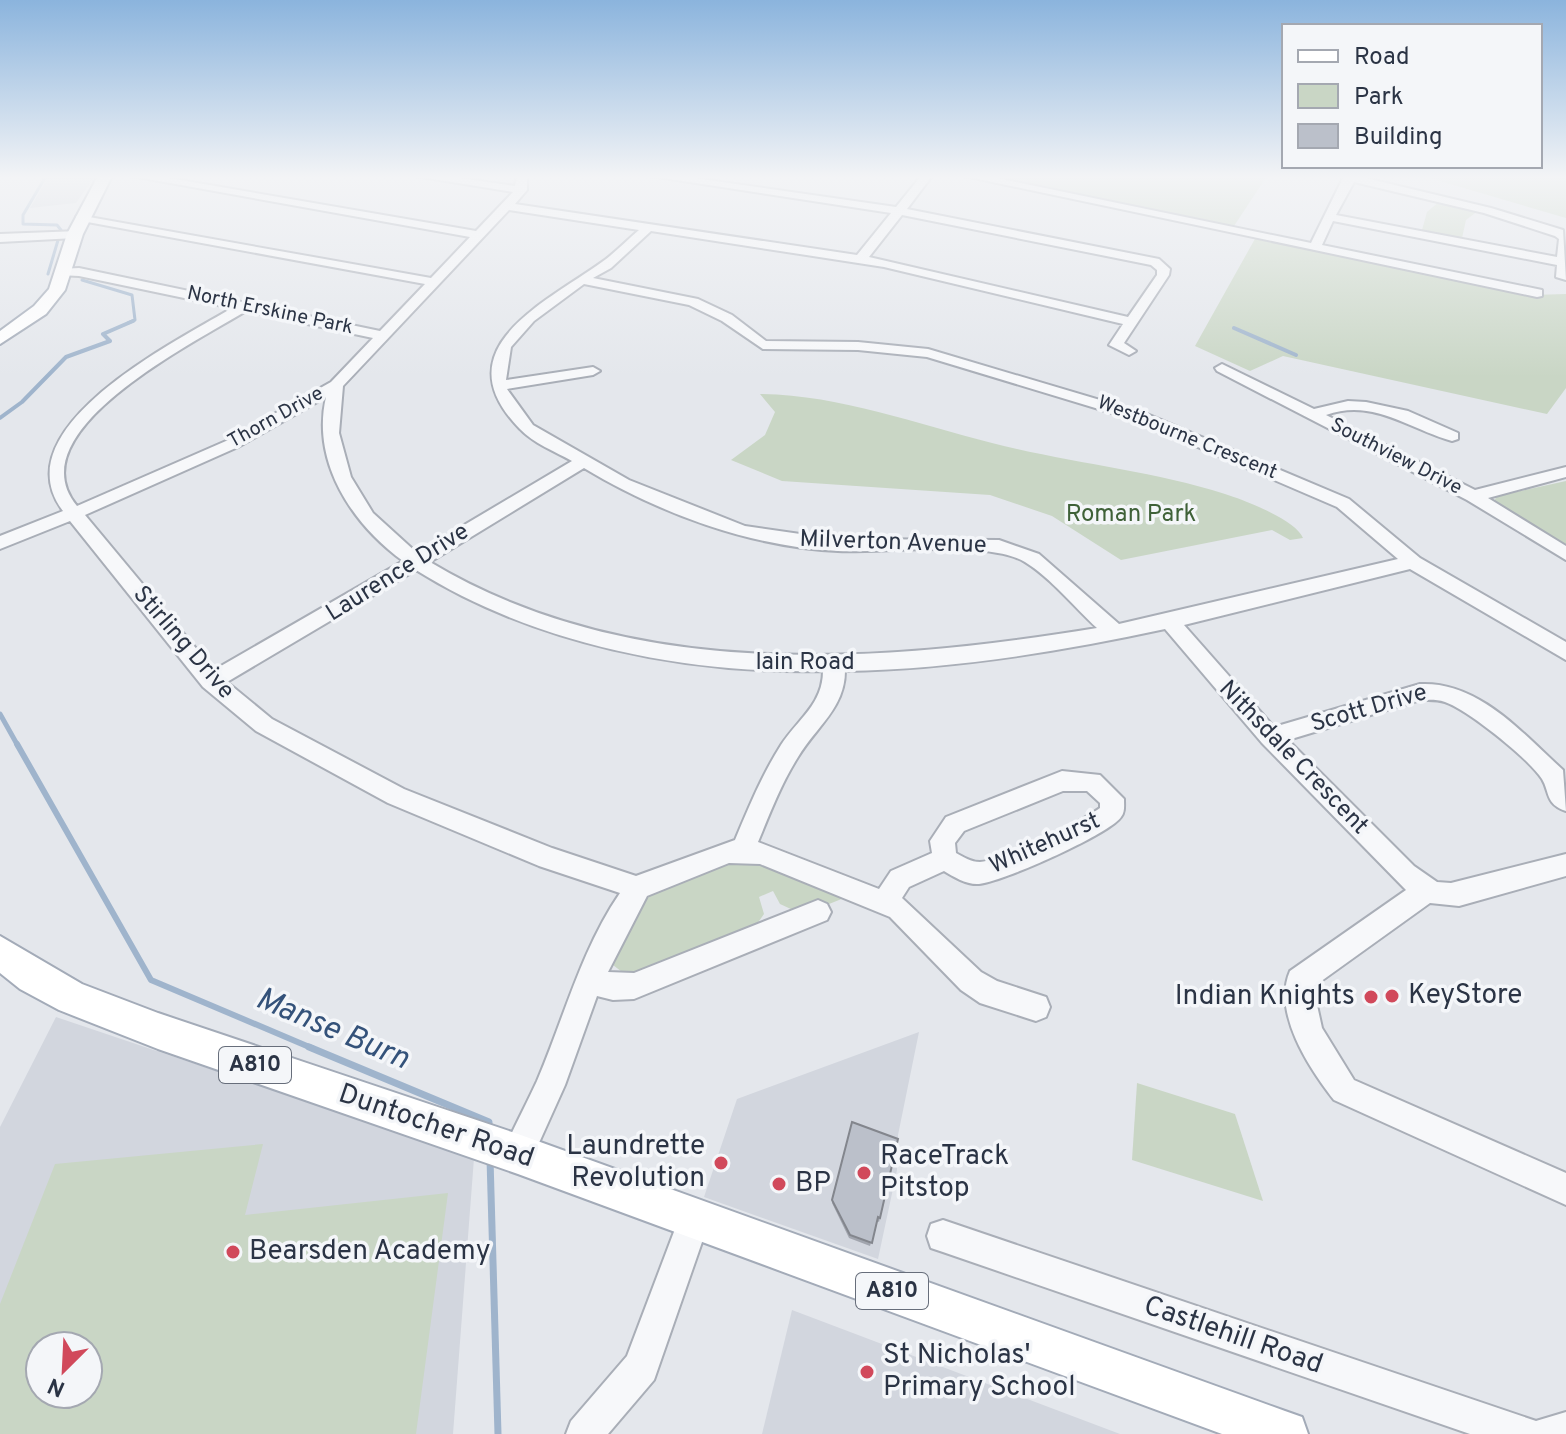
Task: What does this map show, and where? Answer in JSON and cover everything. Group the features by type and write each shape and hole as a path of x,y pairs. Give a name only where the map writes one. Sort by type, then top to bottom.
{"main road":[{"path":"0,339 40,310 57,290 64,272 65,243"},
{"name":"Duntocher Road","path":"0,952 16,981 500,1148 1285,1434"}],"street":[{"path":"222,243 434,282"},
{"name":"Thorn Drive","path":"0,543 74,515 201,459 336,385 471,243"},
{"path":"593,371 498,386 500,360 511,336 529,318 613,261 632,243"},
{"path":"754,243 927,272 1130,322"},
{"path":"861,259 873,243"},
{"path":"1064,243 1159,264 1164,269 1116,345 1129,351"},
{"path":"1297,243 1498,281 1537,293"},
{"path":"1315,247 1317,243"},
{"path":"1464,243 1563,262"},
{"path":"1562,277 1565,243"},
{"name":"North Erskine Park","path":"64,272 79,272 381,335"},
{"name":"Westbourne Crescent","path":"582,280 693,302 727,318 763,345 858,346 928,353 1099,402 1182,432 1343,503 1413,562 1566,652"},
{"name":"Stirling Drive","path":"245,306 117,386 83,414 62,444 56,461 58,489 74,515 211,681 264,725 355,776 548,858 638,888"},
{"name":"Southview Drive","path":"1222,368 1473,496 1566,554"},
{"name":"Iain Road","path":"336,385 329,410 330,442 345,486 376,527 416,562 491,602 618,643 737,663 834,664 981,656 1113,631 1413,562"},
{"name":"Milverton Avenue","path":"498,386 527,428 638,491 726,526 767,537 835,545 981,545 1018,551 1032,558 1113,631"},
{"path":"1314,414 1345,406 1377,408 1418,418 1452,436"},
{"name":"Laurence Drive","path":"211,681 326,619 583,462"},
{"path":"1473,496 1566,472"},
{"name":"Nithsdale Crescent","path":"1168,619 1270,737 1405,874 1426,891"},
{"path":"743,850 769,787 791,748 824,708 834,687 834,664"},
{"name":"Scott Drive","path":"1270,737 1430,689 1442,690 1468,702 1555,777 1555,789 1566,801"},
{"name":"Whitehurst","path":"1062,781 1092,782 1112,799 1112,812 1097,825 990,871 969,871 945,859 942,841 955,824 1062,781"},
{"path":"500,1148 550,1085 590,980 624,909 638,888 665,875 743,850 876,899 915,922 971,981 990,993 1036,1007"},
{"path":"876,899 900,879 945,859"},
{"path":"1566,865 1459,894 1447,896 1426,891 1300,980 1297,994 1331,1075 1344,1090 1566,1189"},
{"path":"590,980 613,987 634,986 818,912"},
{"path":"584,1434 641,1367 694,1219"},
{"name":"Castlehill Road","path":"943,1236 1523,1434"},
{"path":"1549,1434 1566,1430"}],"shaded area":[{"name":"Bearsden Academy","path":"56,1017 474,1158 453,1434 0,1434 0,1127"},
{"path":"919,1032 898,1135 897,1170 878,1259 704,1197 737,1099"},
{"name":"St Nicholas' Primary School","path":"792,1310 1120,1434 762,1434"}],"green space":[{"path":"1253,243 1284,243 1533,295 1566,294 1566,388 1547,414 1283,356 1250,371 1195,346"},
{"name":"Roman Park","path":"760,394 849,405 1021,450 1196,486 1234,497 1268,512 1291,524 1303,538 1290,540 1272,530 1121,560 1052,516 990,495 782,481 731,460 765,435 775,412"},
{"path":"1566,481 1566,548 1494,501 1497,496"},
{"path":"743,856 849,896 824,906 819,899 793,910 780,904 773,891 759,897 764,914 757,924 636,974 626,975 613,965 611,959 647,891"},
{"path":"1137,1083 1235,1114 1263,1201 1132,1160"},
{"name":"Bearsden Academy","path":"263,1144 245,1215 448,1193 416,1434 0,1434 0,1304 55,1164"}],"building":[{"name":"RaceTrack Pitstop","path":"852,1122 898,1139 872,1243 850,1235 832,1200"}],"waterway":[{"name":"Manse Burn","path":"48,274 57,243"},
{"name":"Manse Burn","path":"82,280 132,295 135,320 128,323"},
{"name":"Manse Burn","path":"0,418 22,402 66,357 110,341 103,334 133,321"},
{"path":"1234,328 1296,355"},
{"name":"Manse Burn","path":"0,714 18,746"},
{"name":"Manse Burn","path":"17,744 151,980 314,1049"},
{"name":"Manse Burn","path":"309,1047 489,1122 489,1129"},
{"name":"Manse Burn","path":"490,1159 498,1434"}],"place":[{"name":"KeyStore","path":"1392,996"},
{"name":"Indian Knights","path":"1371,997"},
{"name":"Laundrette Revolution","path":"721,1163"},
{"name":"RaceTrack Pitstop","path":"864,1173"},
{"name":"BP","path":"779,1184"},
{"name":"Bearsden Academy","path":"233,1252"},
{"name":"St Nicholas' Primary School","path":"867,1372"}]}
